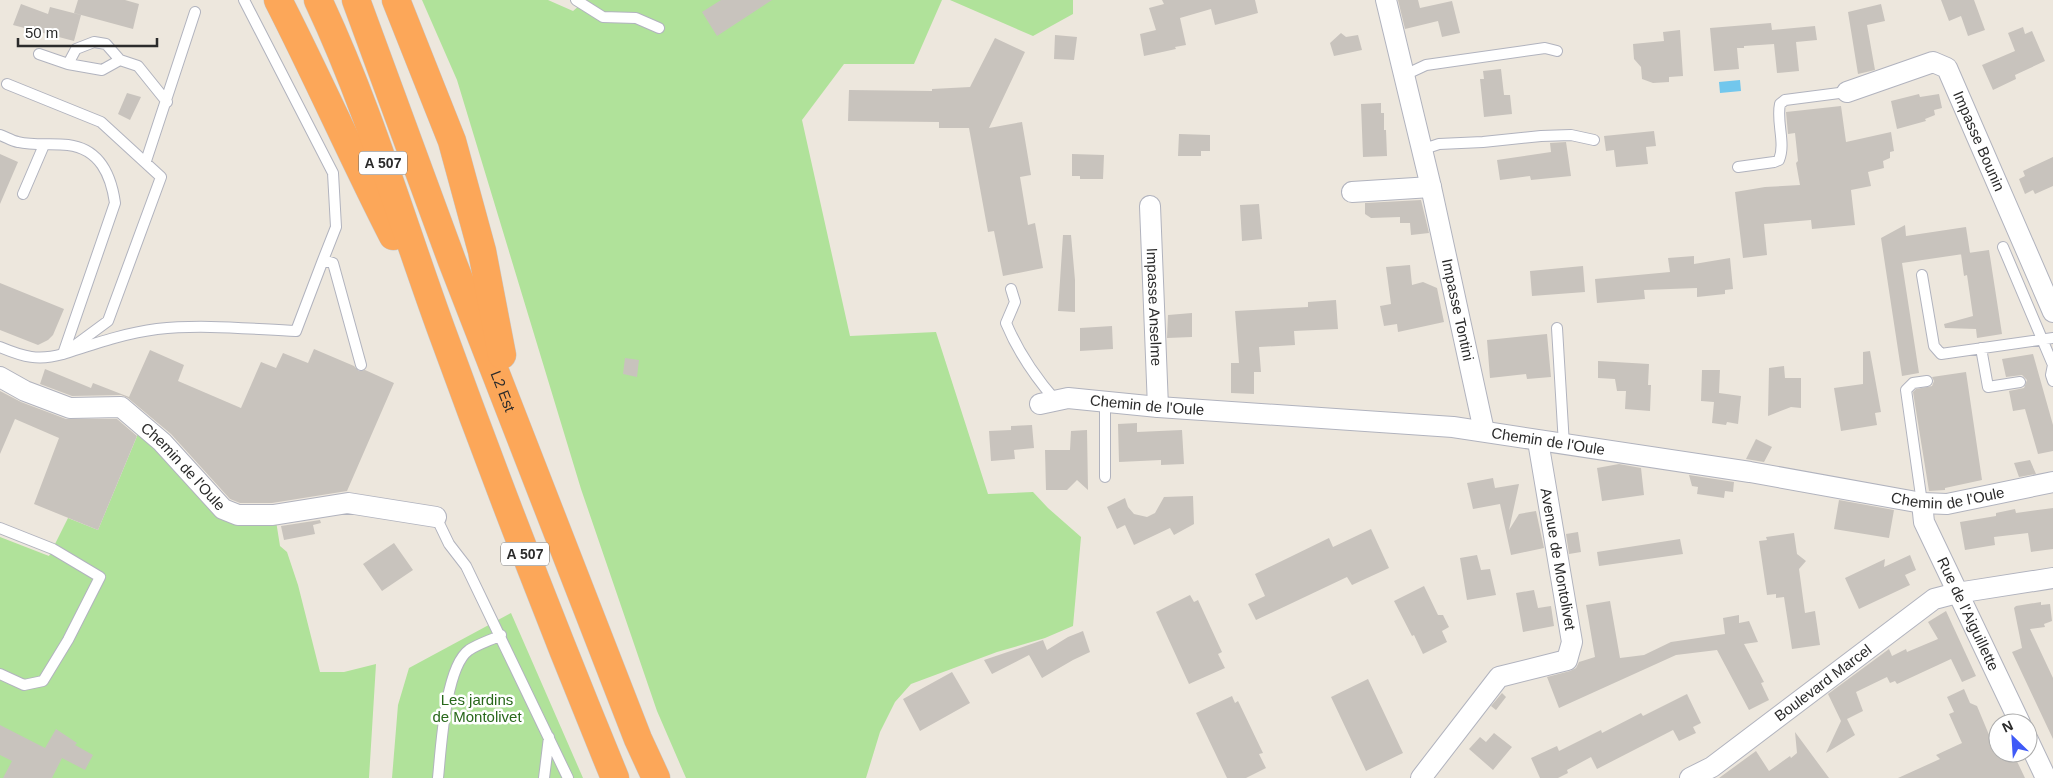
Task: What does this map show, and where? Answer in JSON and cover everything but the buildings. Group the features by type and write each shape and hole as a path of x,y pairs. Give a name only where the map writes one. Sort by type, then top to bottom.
{"highway":[{"path":"278,0 319,81 357,165 440,329"},
{"name":"A 507","path":"318,0 335,36 372,132 440,329 555,632 616,778"},
{"name":"L2 Est","path":"356,0 452,261 638,739 656,778"},
{"path":"396,0 452,141 482,251 514,421"}],"street":[{"name":"Impasse Tontini","path":"1386,0 1423,155 1484,431"},
{"name":"Impasse Bounin","path":"1847,92 1933,62 1940,63 1947,68 2053,312"},
{"path":"1352,192 1430,187"},
{"name":"Impasse Anselme","path":"1150,206 1158,407"},
{"name":"Chemin de l'Oule","path":"0,377 25,391 70,408 121,408 162,442 224,509 238,515 274,515 348,503 436,517"},
{"name":"Chemin de l'Oule","path":"1048,402 1068,398 1158,407 1453,427 1750,472 1922,503 1947,504 2053,482"},
{"name":"Avenue de Montolivet","path":"1421,778 1499,678 1567,660 1572,650 1538,441"},
{"name":"Rue de l'Aiguillette","path":"1922,503 1924,522 2015,713"},
{"name":"Boulevard Marcel","path":"1690,778 1712,766 1934,599 1957,593 2053,578"},
{"path":"2038,761 2046,778"}],"lane":[{"path":"0,347 23,356 46,358 114,338 156,329 194,328 296,331 336,227 333,173 244,0"},
{"path":"576,0 603,17 636,18 659,28"},
{"path":"146,161 196,12"},
{"path":"68,64 76,49 94,42 106,44 120,60 138,66 167,102"},
{"path":"1405,80 1410,72 1426,65 1546,48 1556,51"},
{"path":"39,54 68,64 102,70 120,60"},
{"path":"7,84 101,122 161,176 108,322 63,354"},
{"path":"1738,167 1779,160 1782,152 1778,114 1780,104 1785,100 1847,92"},
{"path":"0,135 16,142 44,146 68,145 88,150 103,166 112,184 115,204 63,354"},
{"path":"1423,155 1430,147 1439,144 1556,136 1571,136 1594,140"},
{"path":"23,194 44,146"},
{"path":"2003,247 2053,365 2051,375 2053,381"},
{"path":"323,260 333,263 361,365"},
{"path":"1922,276 1934,346 1942,354 2053,338"},
{"path":"1010,289 1015,302 1006,323 1013,341 1039,382 1048,402"},
{"path":"1557,328 1564,445"},
{"path":"1981,348 1988,387 2020,382"},
{"path":"1922,503 1906,390 1913,384 1928,381"},
{"path":"1105,402 1105,477"},
{"path":"436,517 449,544 466,566 568,778"},
{"path":"0,528 53,550 100,577 68,640 43,681 24,685 0,674"},
{"path":"438,778 445,714 459,661 469,650 500,635"},
{"path":"544,778 549,736"}],"green space":[{"path":"422,0 548,0 573,11 586,0 942,0 914,64 844,64 802,120 850,336 936,332 988,494 1033,492 1081,537 1073,626 1045,638 997,652 911,684 895,702 880,732 866,778 686,778 657,711 581,489 457,80"},
{"path":"950,0 1073,0 1073,14 1033,36"},
{"path":"140,429 220,516 276,521 280,546 287,552 298,585 320,672 344,672 376,664 369,778 0,778 0,537 49,556 68,518 98,530"},
{"name":"Les jardins de Montolivet","path":"511,613 583,778 392,778 398,705 409,668"}],"water":[{"path":"1740,80 1741,91 1720,93 1719,82"}]}
